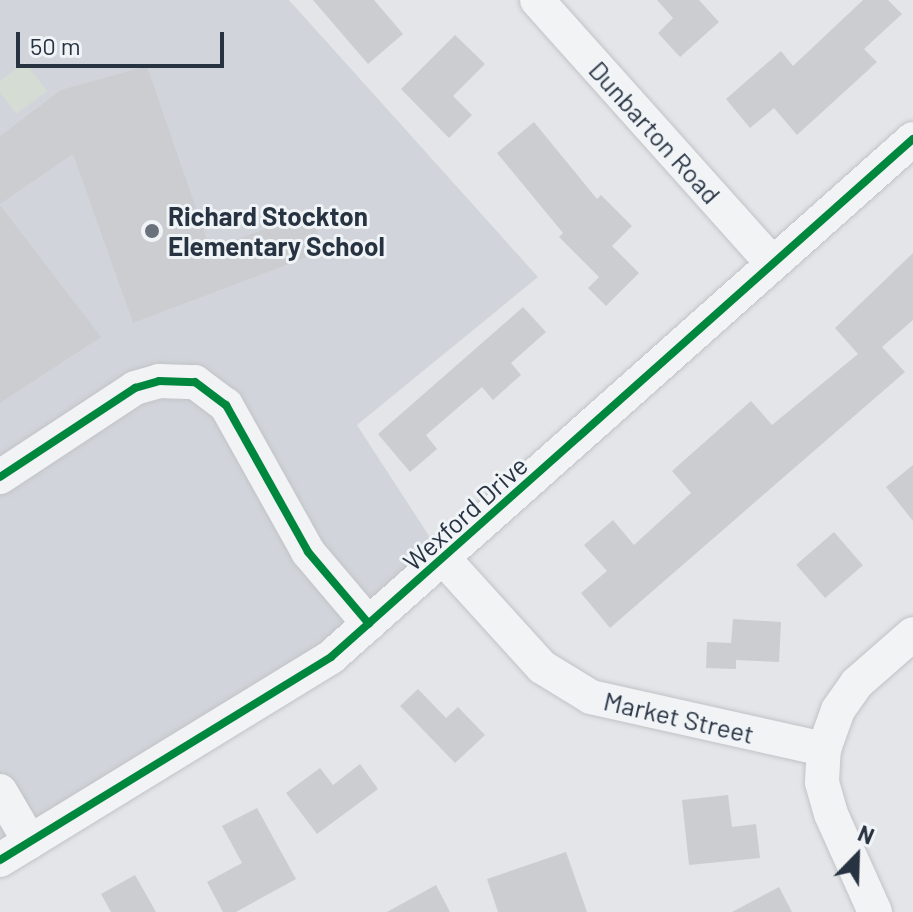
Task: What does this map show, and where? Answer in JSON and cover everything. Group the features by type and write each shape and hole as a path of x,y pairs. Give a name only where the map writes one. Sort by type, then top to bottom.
{"street":[{"name":"Dunbarton Road","path":"537,0 772,263"},
{"name":"Wexford Drive","path":"0,860 256,707 331,657 913,139"},
{"path":"0,477 135,388 159,381 195,382 208,388 226,405 308,552 369,624"},
{"name":"Market Street","path":"444,559 542,667 591,697 824,749"},
{"path":"875,912 831,814 822,782 824,749 838,710 857,683 913,634"},
{"path":"0,791 30,842"}],"shaded area":[{"path":"0,0 289,0 538,277 357,425 444,559 331,657 0,860"},
{"path":"25,62 47,91 16,114 0,92 0,81"}],"building":[{"path":"313,0 374,0 403,34 368,64"},
{"path":"657,0 699,0 719,22 680,57 658,33 673,18"},
{"path":"863,0 888,0 902,14 864,49 877,62 797,135 774,108 750,128 726,99 781,51 793,66"},
{"path":"455,35 485,64 453,96 472,115 449,138 401,89"},
{"name":"Richard Stockton Elementary School","path":"147,66 210,249 311,212 323,251 133,323 73,154 0,204 0,136 61,90"},
{"path":"534,122 597,199 601,195 632,226 612,246 639,273 606,306 588,288 599,277 559,237 563,233 497,153"},
{"path":"0,205 101,337 0,403"},
{"path":"913,253 913,320 882,347 905,372 610,628 581,593 607,571 584,545 613,520 634,545 691,493 672,471 751,401 772,425 858,354 835,328"},
{"path":"523,307 546,332 511,363 521,375 493,400 482,387 426,435 437,449 410,472 378,434"},
{"path":"913,465 913,521 886,487"},
{"path":"834,532 863,565 825,598 796,565"},
{"path":"733,619 781,622 779,662 736,660 736,669 706,668 707,642 731,643"},
{"path":"418,689 446,718 458,707 485,735 455,763 400,706"},
{"path":"360,764 378,789 317,834 286,793 320,768 333,785"},
{"path":"728,795 732,827 756,824 760,858 689,865 682,800"},
{"path":"257,808 296,879 236,912 223,912 207,882 242,863 222,826"},
{"path":"566,852 587,912 498,912 487,879"},
{"path":"135,875 156,912 111,912 101,894"},
{"path":"436,885 450,912 387,912"},
{"path":"779,887 792,912 732,912"}],"cycle path":[{"path":"0,860 331,657 913,139"},
{"path":"0,477 135,388 159,381 195,382 226,405 308,552 369,624"}],"place":[{"name":"Richard Stockton Elementary School","path":"152,231"}]}
